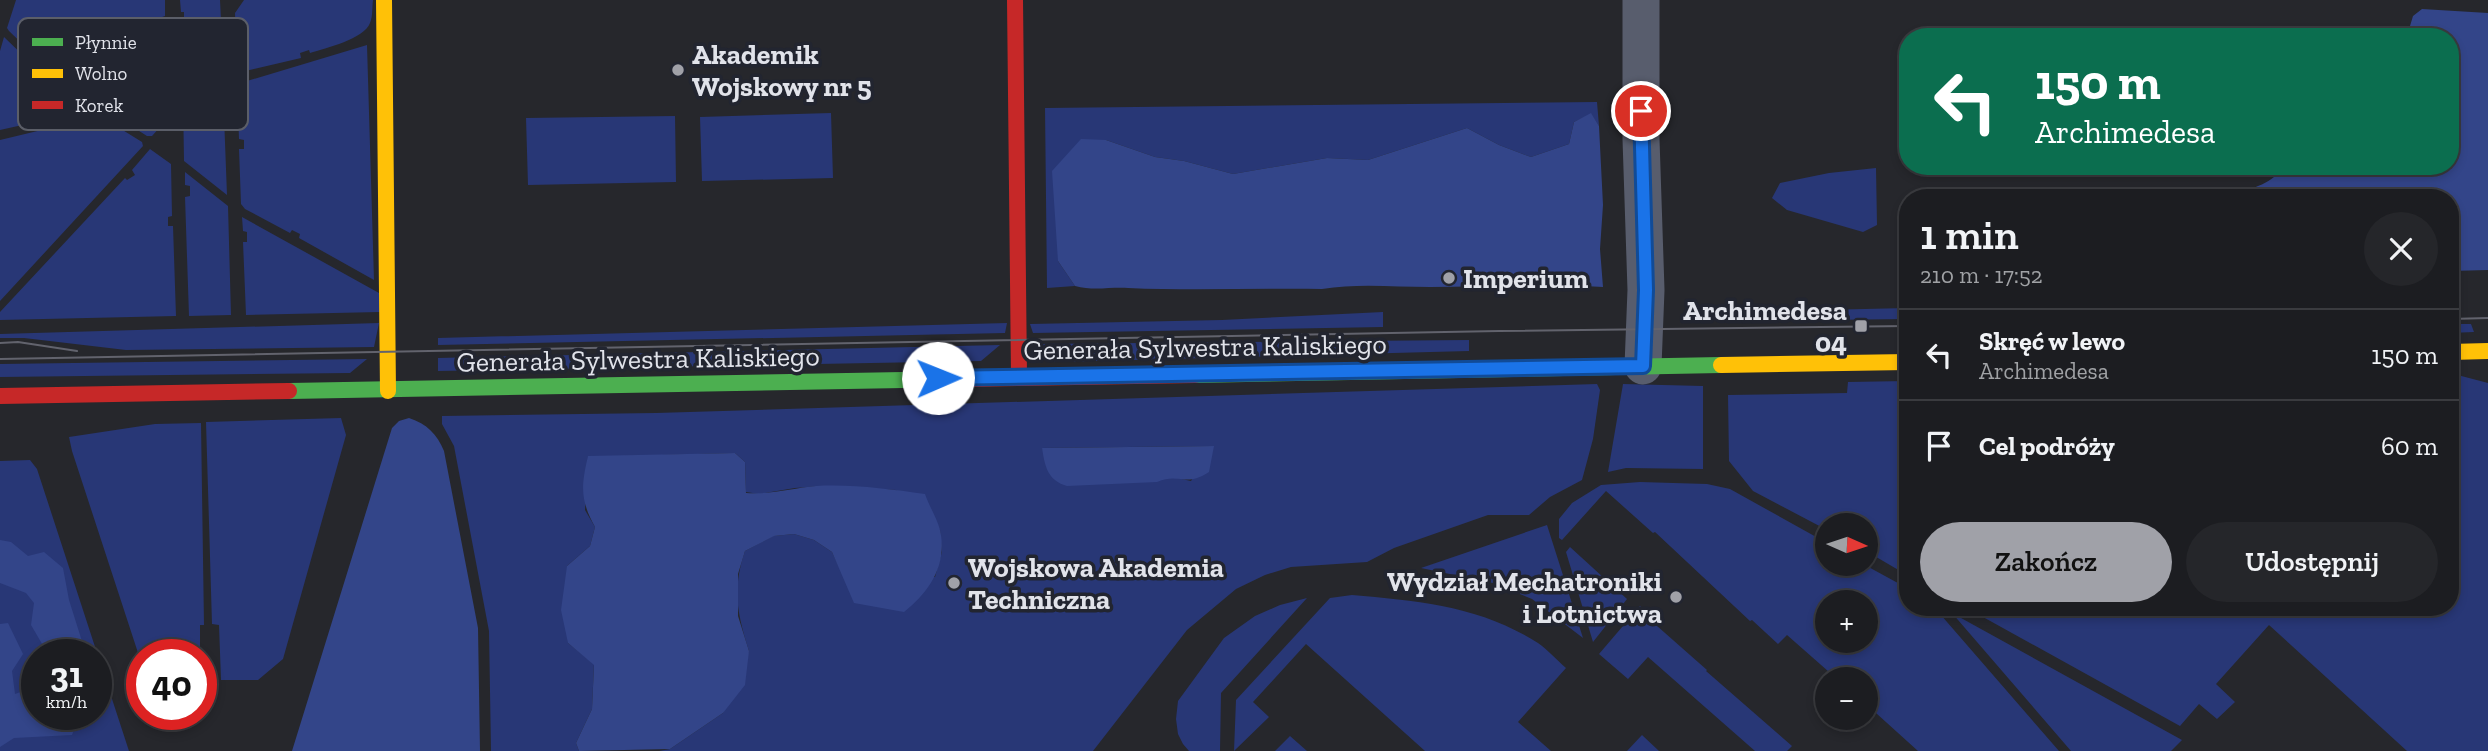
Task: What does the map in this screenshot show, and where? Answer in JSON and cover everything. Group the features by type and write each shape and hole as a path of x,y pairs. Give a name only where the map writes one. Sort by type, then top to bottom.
{"street":[{"path":"384,0 388,391"},
{"path":"1016,0 1019,376"},
{"path":"1641,0 1641,138 1646,290 1643,366"},
{"path":"2459,352 2488,351"},
{"name":"Generała Sylwestra Kaliskiego","path":"0,396 1899,362"}],"shaded area":[{"path":"16,0 165,0 165,16 159,18 18,18 18,40 7,28"},
{"path":"180,0 220,0 221,18 184,18 184,12 181,12"},
{"path":"244,0 373,0 370,23 353,38 310,53 309,50 300,53 301,58 248,70 248,18 235,18 235,13"},
{"path":"2422,9 2488,13 2488,270 2459,271 2459,189 2248,189 2276,175 2459,175 2459,28 2398,28 2410,26 2413,16"},
{"path":"4,37 18,50 18,126 0,130 0,51"},
{"path":"367,45 374,280 299,238 300,234 292,230 290,233 245,209 241,204 239,149 244,149 244,140 239,139 239,130 248,130 248,81"},
{"path":"1597,102 1599,126 1591,114 1574,122 1569,144 1531,157 1499,145 1467,128 1368,160 1327,158 1233,174 1184,161 1155,157 1106,140 1058,261 1075,286 1047,288 1045,108"},
{"path":"831,113 833,178 702,181 700,117"},
{"path":"1591,113 1599,126 1603,287 1538,285 1362,286 1322,289 1088,288 1075,286 1058,261 1052,171 1081,139 1106,140 1155,157 1184,161 1233,174 1327,158 1368,160 1467,128 1499,145 1531,157 1569,144 1574,122"},
{"path":"675,116 676,182 528,185 526,118"},
{"path":"42,130 123,130 142,142 143,146 0,301 0,140"},
{"path":"138,130 157,130 152,136"},
{"path":"184,130 225,130 227,195 184,161"},
{"path":"150,149 171,164 172,216 168,217 168,226 173,226 176,316 0,320 0,312 125,178 127,180 135,175 132,170"},
{"path":"1876,168 1877,225 1863,232 1787,210 1772,198 1780,183 1829,173"},
{"path":"185,172 228,206 231,315 189,316 185,197 190,196 190,186 185,185"},
{"path":"242,217 379,293 380,312 246,315 243,242 247,242 247,232 243,231"},
{"path":"1899,308 1899,319 1728,321 1729,312"},
{"path":"1383,312 1383,327 1033,333 1030,324 1222,320"},
{"path":"379,323 374,347 126,350 24,338 0,338 0,334"},
{"path":"1007,323 1005,333 438,345 438,338"},
{"path":"2459,324 2471,324 2474,332 2459,333"},
{"path":"1469,340 1469,351 1055,362 1045,356 1037,344"},
{"path":"1000,345 981,361 438,371 438,358"},
{"path":"367,359 350,373 0,377 0,364"},
{"path":"2459,375 2488,383 2488,751 2407,751 2269,625 2216,684 2235,702 2217,719 2199,704 2180,726 1981,616 2459,616"},
{"path":"1899,381 1899,570 1878,558 1878,513 1815,513 1815,524 1753,491 1729,461 1728,395 1847,393 1848,382"},
{"path":"1597,384 1600,390 1593,439 1582,480 1550,497 1529,515 1488,515 1394,548 1367,562 1291,567 1265,575 1236,589 1187,630 1093,751 659,751 670,749 723,713 749,651 741,625 737,589 745,551 773,536 794,534 814,540 832,552 842,573 935,577 942,552 940,530 896,490 821,486 759,494 746,492 745,462 735,453 588,457 585,510 595,527 590,546 567,566 568,643 594,664 592,709 576,743 579,751 491,751 489,631 454,446 442,424 442,416 656,413","holes":["1213,446 1191,481 1042,449"]},
{"path":"1623,384 1703,386 1703,469 1626,468 1608,472"},
{"path":"341,418 346,435 283,659 258,680 221,680 219,625 212,624 206,422"},
{"path":"409,418 431,430 444,451 478,628 480,751 292,751 392,428 399,421"},
{"path":"201,423 204,625 200,625 200,639 133,639 69,437 155,424"},
{"path":"1214,446 1209,472 1194,479 1171,478 1157,482 1067,486 1051,476 1042,448"},
{"path":"735,453 745,462 746,493 830,486 870,487 925,494 939,526 942,543 939,566 934,577 921,596 904,612 854,603 832,552 814,540 794,534 774,536 745,551 738,574 738,616 749,651 745,685 723,713 670,749 579,751 576,743 592,709 594,665 568,643 561,610 567,566 590,546 595,527 583,493 588,456"},
{"path":"30,460 37,469 92,639 21,639 21,730 112,730 112,699 129,751 0,751 0,461"},
{"path":"1640,482 1707,484 1730,489 1815,536 1815,576 1878,576 1878,572 1899,584 1899,616 1942,616 2059,751 1918,751 1878,715 1878,667 1823,667 1787,635 1778,644 1606,491 1562,540 1559,538 1559,519 1572,503 1601,485"},
{"path":"1547,525 1583,638 1532,599 1493,583 1421,568"},
{"path":"0,540 11,542 28,556 44,552 63,568 69,600 81,639 39,639 31,625 34,603 26,593 0,583"},
{"path":"1570,547 1627,599 1593,642 1566,552"},
{"path":"1352,595 1425,603 1471,613 1516,631 1542,646 1566,668 1518,722 1551,751 1425,751 1306,644 1253,702 1269,717 1234,751 1236,700 1330,598"},
{"path":"1307,598 1221,693 1220,751 1189,751 1178,734 1178,701 1224,638 1255,616 1280,605"},
{"path":"1640,606 1650,615 1648,618 1792,746 1787,751 1755,751 1648,657 1628,679 1599,654"},
{"path":"1955,616 2182,740 2171,751 2071,751"},
{"path":"8,623 21,650 21,657 12,671 15,694 21,692 21,730 74,730 72,735 14,738 0,747 0,624"},
{"path":"1642,735 1659,751 1627,751"},
{"path":"1290,736 1307,751 1275,751"}],"tram line":[{"path":"2459,319 2488,318"},
{"path":"0,359 1899,326"},
{"path":"0,343 18,342 77,351"}],"traffic: fast":[{"path":"1195,375 1721,365"},
{"path":"289,391 960,379"}],"traffic: slow":[{"path":"384,0 388,391"},
{"path":"2459,352 2488,351"},
{"path":"1721,365 1899,362"}],"traffic: jam":[{"path":"1015,0 1019,376"},
{"path":"960,379 1195,375"},
{"path":"0,396 289,391"}],"place":[{"name":"Akademik Wojskowy nr 5","path":"678,70"},
{"name":"Imperium","path":"1449,278"},
{"name":"Archimedesa 04","path":"1861,326"},
{"name":"Wojskowa Akademia Techniczna","path":"954,583"},
{"name":"Wydział Mechatroniki i Lotnictwa","path":"1676,597"}],"route":[{"path":"938,378 1643,366 1646,290 1641,111"}]}
